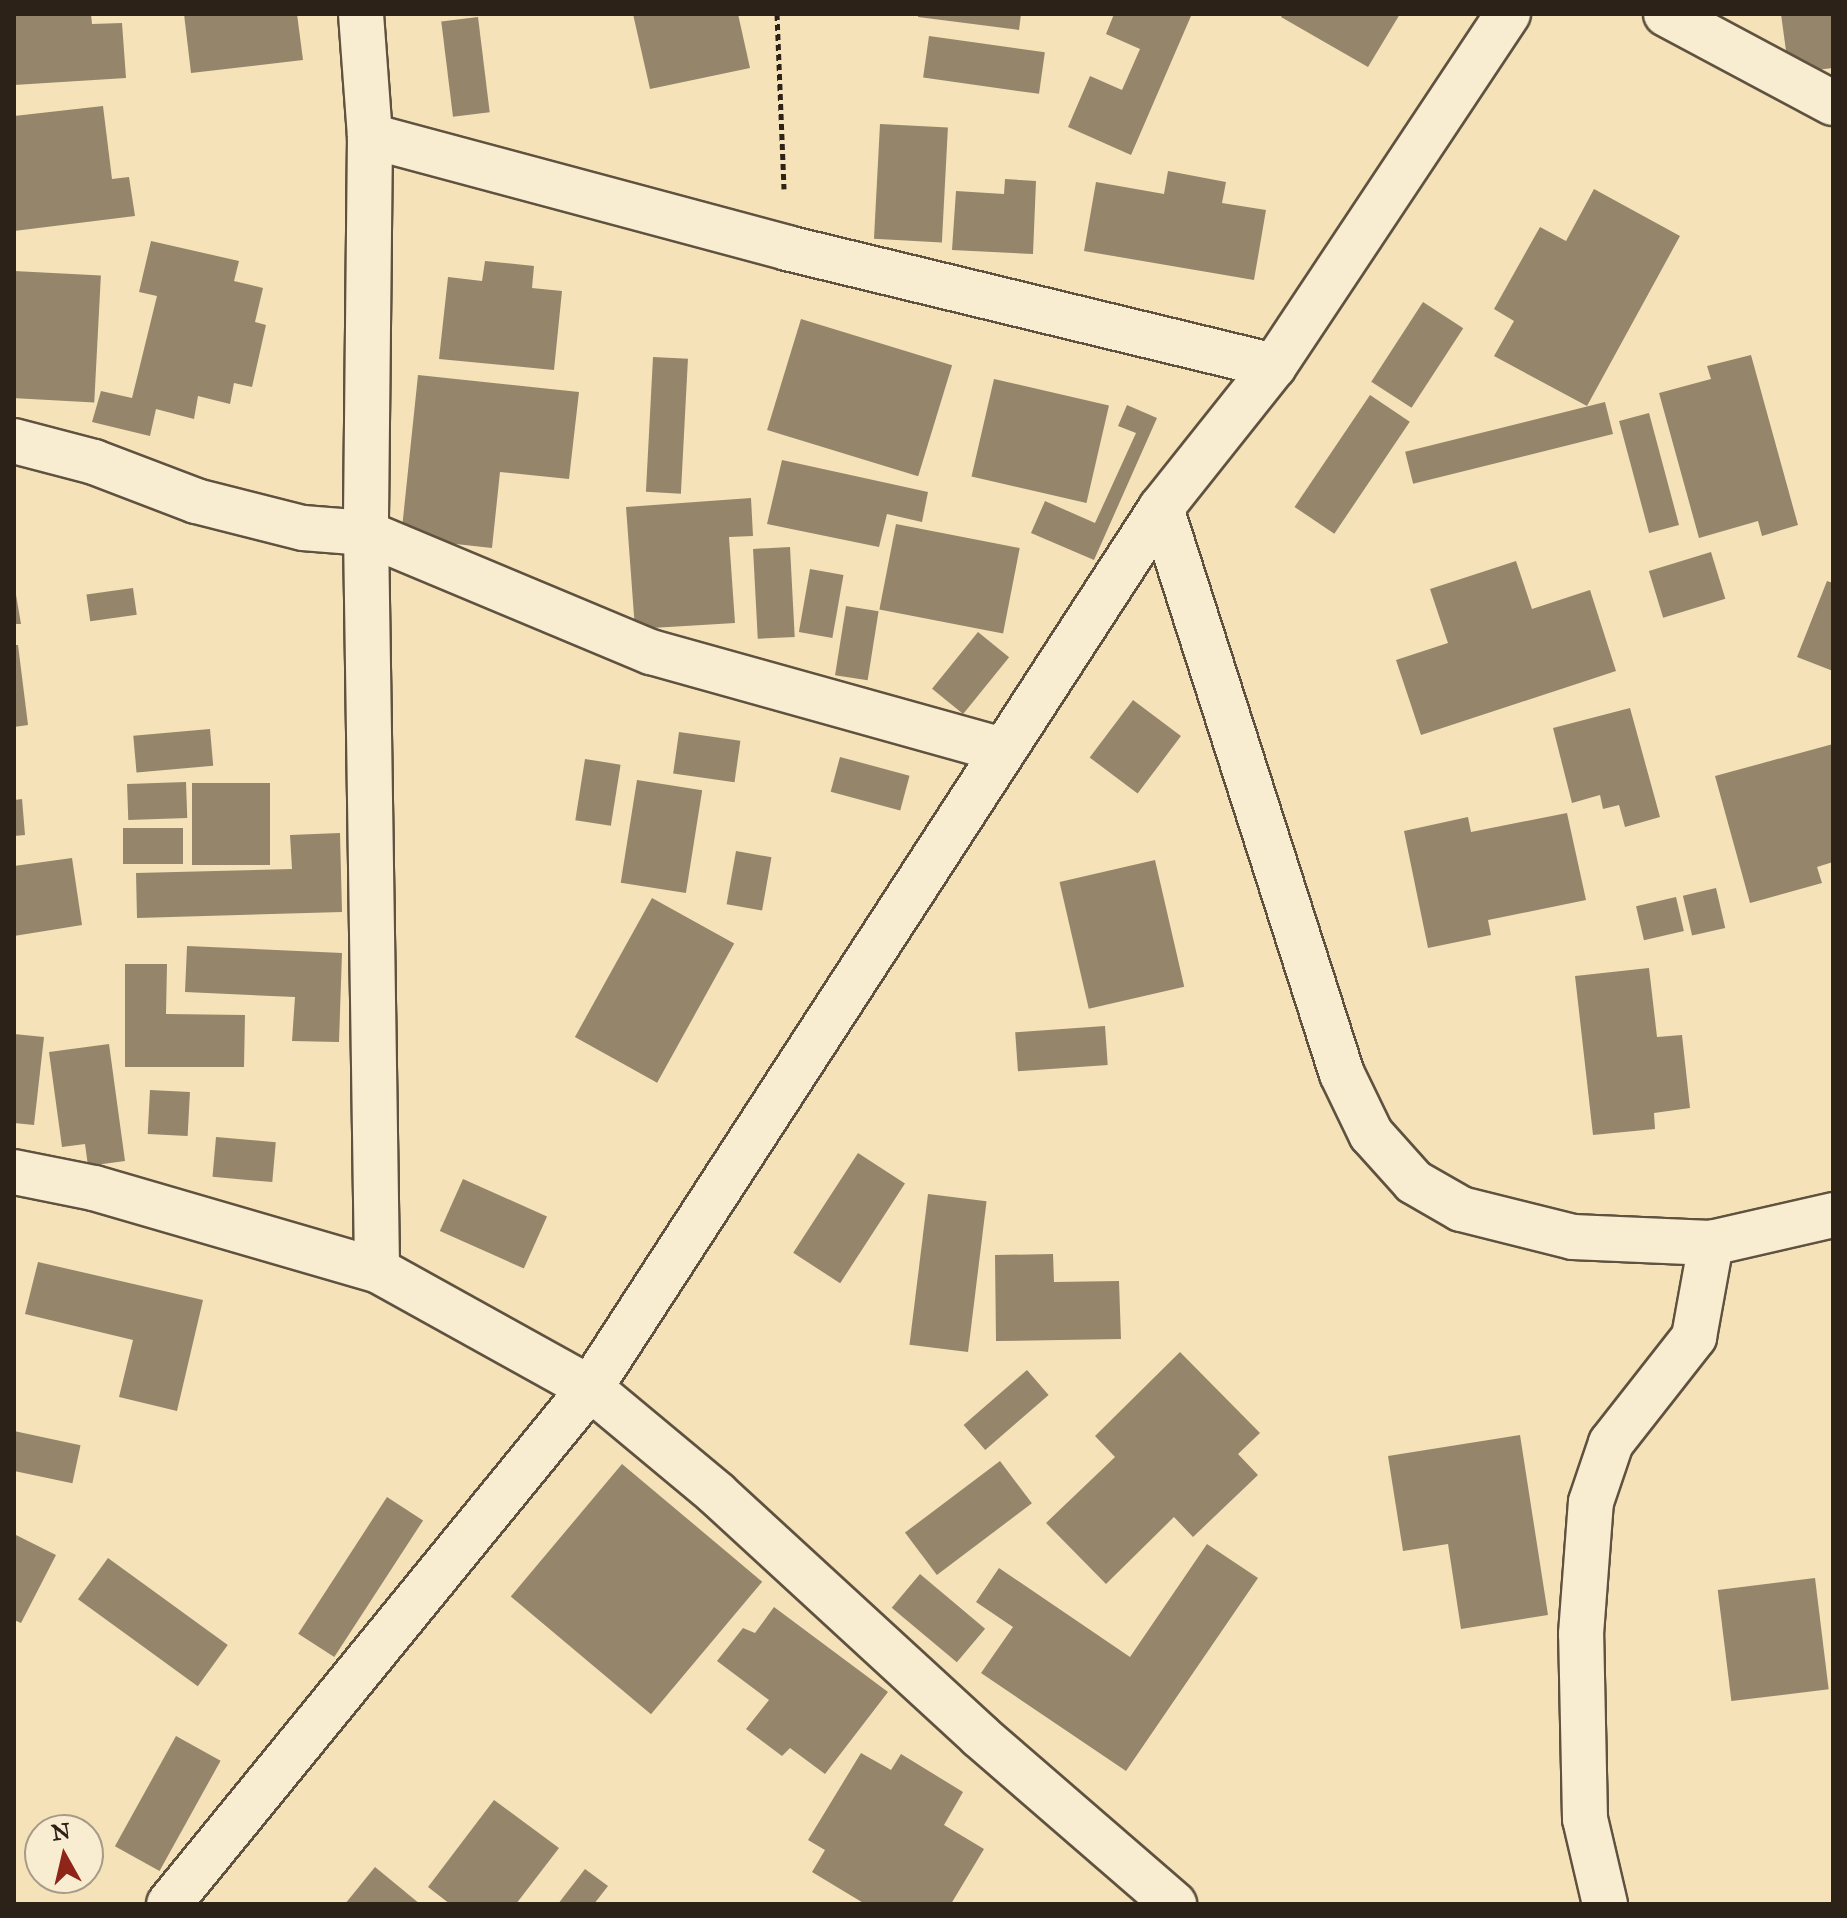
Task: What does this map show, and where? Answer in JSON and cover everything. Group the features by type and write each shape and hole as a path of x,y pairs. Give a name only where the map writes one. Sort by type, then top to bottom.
{"street":[{"path":"361,14 370,136 366,533 377,1270"},
{"path":"169,1904 590,1388 1161,508 1274,366 1508,14"},
{"path":"1666,14 1833,103"},
{"path":"370,136 787,248 1274,366"},
{"path":"14,441 94,462 196,501 303,528 366,533 651,652 1002,750"},
{"path":"1161,508 1342,1074 1371,1134 1414,1182 1461,1209 1573,1237 1711,1243 1833,1215"},
{"path":"14,1172 94,1188 377,1270 590,1388 717,1494 980,1736 1174,1904"},
{"path":"1605,1904 1585,1819 1581,1634 1591,1502 1611,1443 1694,1337 1711,1243"}],"path":[{"path":"777,14 787,248"}],"building":[{"path":"14,14 91,14 92,24 122,23 126,78 14,85"},
{"path":"184,14 297,14 303,60 191,73"},
{"path":"633,14 738,14 750,68 650,89"},
{"path":"918,14 1021,14 1019,30 918,17"},
{"path":"1114,14 1191,16 1131,155 1068,127 1090,76 1122,90 1140,49 1106,34"},
{"path":"1283,14 1400,14 1368,67 1281,17"},
{"path":"1781,14 1833,14 1833,68 1789,73"},
{"path":"478,17 490,112 453,117 441,22"},
{"path":"929,36 1045,52 1039,94 923,78"},
{"path":"103,106 112,179 129,177 135,216 14,231 14,116"},
{"path":"880,124 948,128 942,242 874,239"},
{"path":"1168,171 1226,182 1222,203 1266,210 1254,280 1084,251 1096,182 1164,194"},
{"path":"1005,179 1036,181 1033,254 952,250 956,191 1004,194"},
{"path":"1594,189 1680,236 1587,406 1494,356 1514,321 1494,309 1540,227 1566,241"},
{"path":"151,241 239,261 234,281 263,288 255,322 266,325 252,387 234,383 230,404 198,396 194,419 156,409 150,436 92,422 101,391 132,398 157,296 139,292"},
{"path":"485,261 534,266 532,288 562,291 554,370 439,359 448,277 482,281"},
{"path":"14,271 101,276 94,402 14,398"},
{"path":"1423,302 1463,328 1412,408 1371,382"},
{"path":"801,319 952,365 918,476 767,430"},
{"path":"1751,355 1798,525 1762,536 1758,521 1699,538 1659,393 1711,379 1707,366"},
{"path":"653,357 688,359 681,494 646,492"},
{"path":"418,375 579,392 569,479 500,472 492,548 401,538"},
{"path":"994,379 1109,406 1086,503 972,476"},
{"path":"1370,395 1410,422 1334,534 1295,507"},
{"path":"1605,402 1613,434 1413,484 1405,452"},
{"path":"1127,405 1157,418 1094,560 1031,533 1045,501 1095,523 1136,433 1118,426"},
{"path":"1649,413 1679,525 1649,533 1619,421"},
{"path":"782,460 928,492 922,522 887,514 879,547 767,524"},
{"path":"751,498 753,536 729,537 735,623 635,629 626,507"},
{"path":"896,524 1020,548 1003,633 879,609"},
{"path":"790,547 795,637 758,639 753,549"},
{"path":"1711,552 1725,599 1663,618 1649,571"},
{"path":"1516,561 1532,609 1590,590 1616,671 1421,735 1396,660 1448,643 1430,589"},
{"path":"810,569 843,575 832,638 799,632"},
{"path":"1827,581 1833,583 1833,671 1797,657"},
{"path":"14,583 21,624 14,624"},
{"path":"133,588 137,615 90,621 86,595"},
{"path":"846,606 879,611 868,680 835,675"},
{"path":"978,632 1009,657 963,714 932,689"},
{"path":"14,645 18,645 28,725 14,727"},
{"path":"1133,700 1181,736 1138,794 1090,758"},
{"path":"1630,708 1660,817 1625,827 1619,805 1603,809 1600,795 1572,803 1553,728"},
{"path":"210,729 213,766 137,773 133,736"},
{"path":"679,732 740,741 735,782 673,774"},
{"path":"1833,744 1833,862 1817,867 1822,883 1750,903 1715,776"},
{"path":"840,757 910,776 900,810 831,792"},
{"path":"585,759 621,765 611,826 575,820"},
{"path":"637,780 702,790 686,893 621,883"},
{"path":"186,782 187,818 128,820 127,784"},
{"path":"192,783 270,783 270,865 192,865"},
{"path":"22,799 25,835 14,836 14,800"},
{"path":"1567,813 1586,900 1488,920 1491,935 1428,948 1404,831 1468,817 1471,832"},
{"path":"123,828 183,828 183,864 123,864"},
{"path":"340,833 342,912 137,918 136,873 292,869 290,835"},
{"path":"736,851 771,857 762,910 727,904"},
{"path":"72,858 82,925 14,936 14,866"},
{"path":"1155,860 1184,987 1089,1009 1060,882"},
{"path":"1716,888 1725,928 1692,936 1683,896"},
{"path":"1676,897 1684,931 1644,940 1636,906"},
{"path":"652,898 734,944 657,1083 575,1037"},
{"path":"187,946 342,953 339,1042 292,1041 295,997 185,992"},
{"path":"125,964 167,964 166,1014 245,1015 244,1067 125,1067"},
{"path":"1649,968 1657,1037 1682,1035 1690,1108 1654,1113 1655,1129 1593,1135 1575,976"},
{"path":"1105,1026 1108,1065 1018,1071 1015,1032"},
{"path":"14,1034 44,1037 34,1125 14,1123"},
{"path":"109,1044 125,1161 88,1166 85,1144 62,1147 49,1052"},
{"path":"150,1090 190,1092 188,1136 148,1134"},
{"path":"216,1137 276,1142 272,1182 213,1177"},
{"path":"858,1153 905,1183 840,1283 793,1253"},
{"path":"463,1179 547,1216 524,1268 440,1231"},
{"path":"928,1194 987,1201 968,1352 909,1345"},
{"path":"1053,1254 1054,1282 1119,1281 1121,1339 996,1341 995,1255"},
{"path":"38,1262 203,1300 177,1411 119,1397 133,1340 25,1314"},
{"path":"1180,1352 1260,1433 1238,1454 1258,1475 1193,1537 1174,1517 1106,1584 1046,1523 1115,1457 1095,1436"},
{"path":"1027,1370 1049,1395 985,1450 964,1425"},
{"path":"14,1431 81,1445 72,1483 14,1471"},
{"path":"1520,1435 1548,1615 1461,1629 1448,1544 1403,1551 1388,1456"},
{"path":"1000,1461 1032,1503 937,1575 905,1533"},
{"path":"622,1464 762,1582 651,1714 511,1597"},
{"path":"387,1497 423,1520 334,1657 298,1634"},
{"path":"14,1534 56,1555 21,1623 14,1620"},
{"path":"1207,1544 1258,1578 1126,1771 981,1673 1013,1627 976,1602 999,1568 1130,1657"},
{"path":"108,1558 228,1645 198,1686 78,1599"},
{"path":"920,1574 985,1629 957,1662 892,1608"},
{"path":"1815,1578 1829,1689 1731,1701 1718,1590"},
{"path":"774,1607 888,1692 825,1774 790,1748 782,1756 746,1729 769,1700 717,1661 743,1628 755,1633"},
{"path":"176,1736 221,1761 160,1871 115,1846"},
{"path":"861,1753 891,1770 901,1754 963,1792 944,1825 984,1849 951,1904 865,1904 812,1872 825,1850 808,1840"},
{"path":"494,1800 559,1848 516,1904 450,1904 428,1887"},
{"path":"375,1867 420,1904 345,1904"},
{"path":"585,1869 608,1886 594,1904 558,1904"}]}
